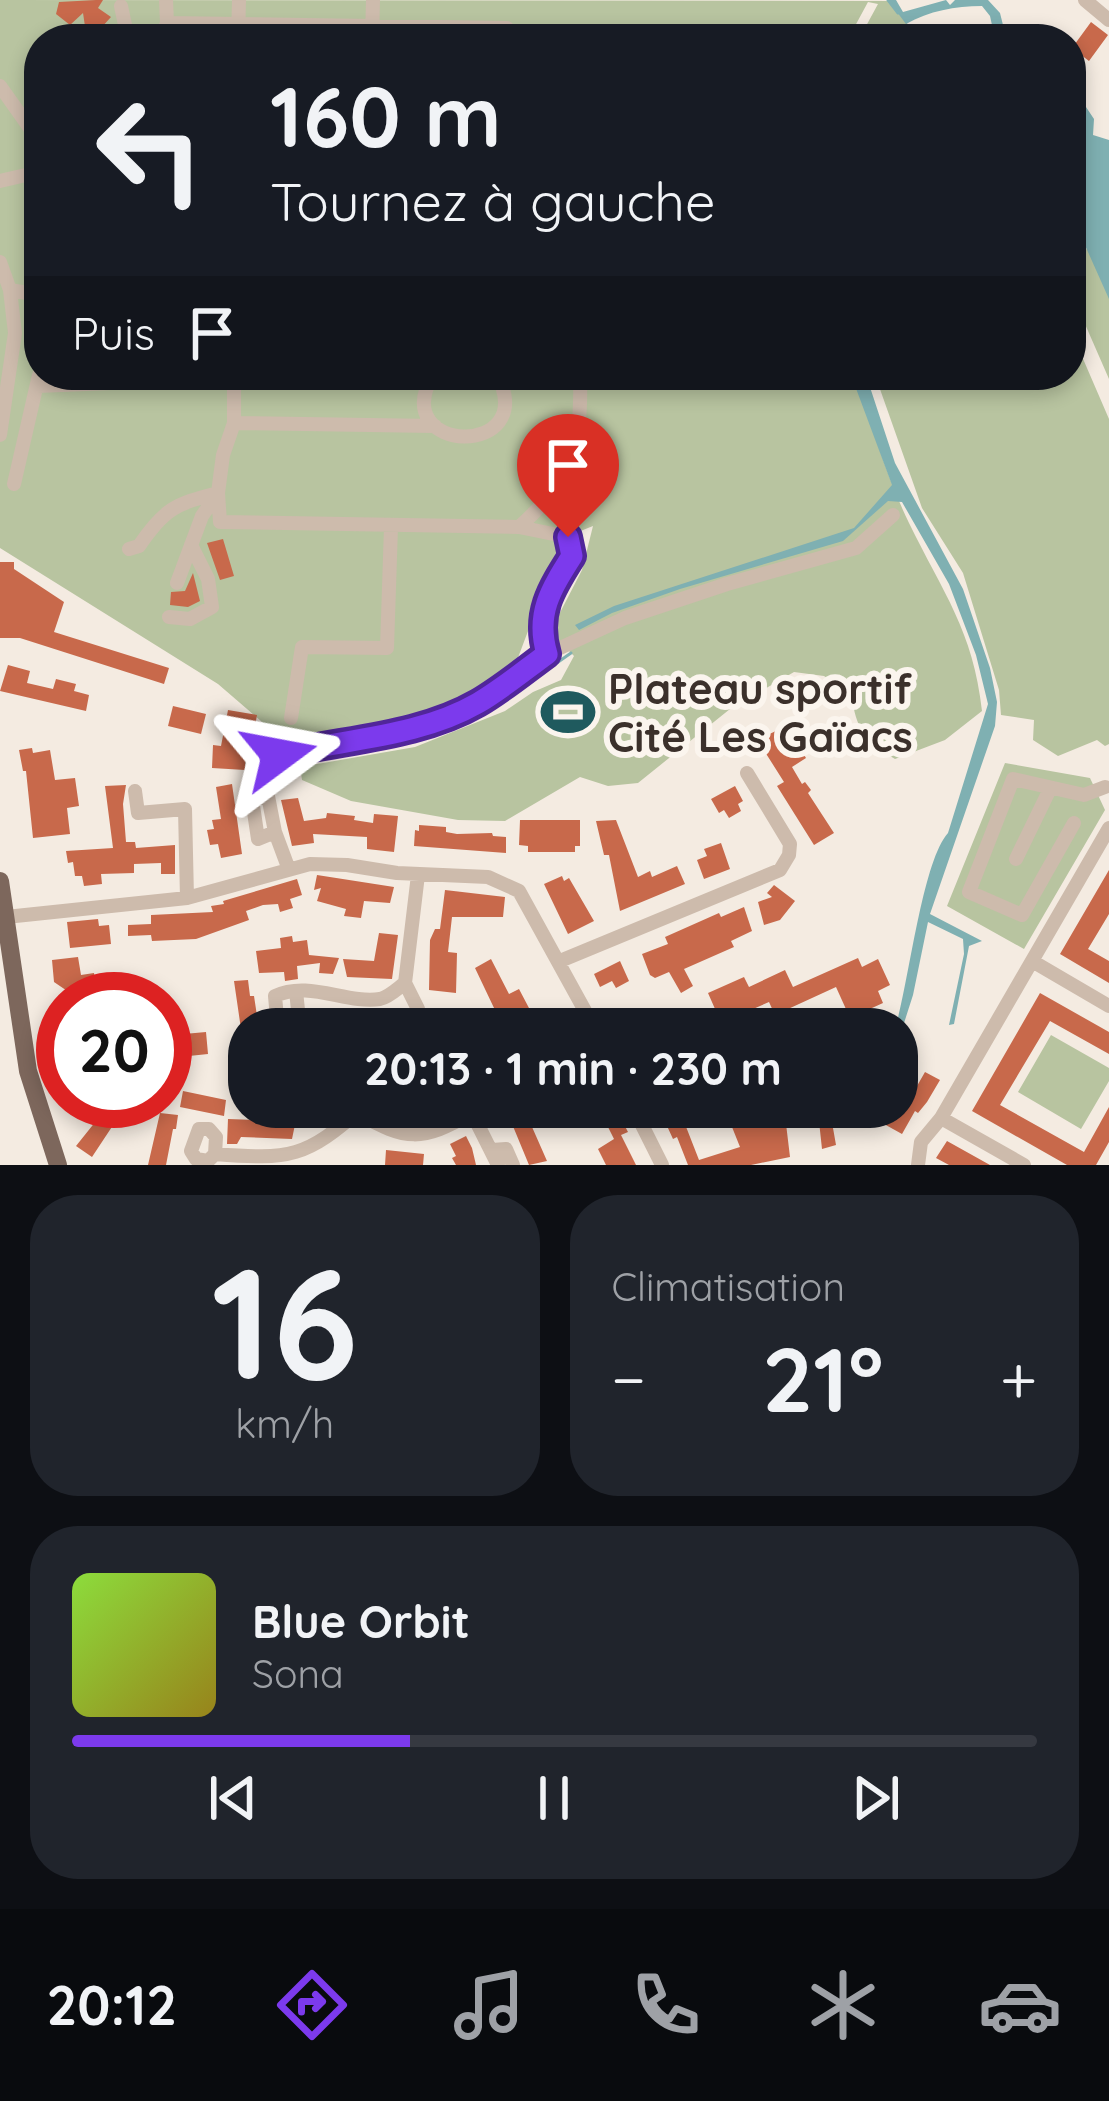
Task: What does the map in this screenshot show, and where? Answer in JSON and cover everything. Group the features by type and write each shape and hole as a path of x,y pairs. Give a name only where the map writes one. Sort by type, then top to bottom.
{"main road":[{"path":"0,881 28,1071 58,1165"}],"street":[{"path":"166,0 167,23 176,24"},
{"path":"1085,0 1109,20"},
{"path":"122,6 125,24"},
{"path":"0,86 24,120"},
{"path":"0,262 10,290 14,333 0,435"},
{"path":"10,290 24,292"},
{"path":"14,484 36,390"},
{"path":"234,390 234,423 218,493 220,522 518,526 568,537 572,556 547,595 540,629 547,654"},
{"path":"428,390 424,404 435,426"},
{"path":"234,423 435,426 458,439 471,439 494,426 505,402 501,390"},
{"path":"518,526 549,500 572,458 580,390"},
{"path":"177,583 202,516 218,493"},
{"path":"128,549 140,546 157,520 177,503 218,493"},
{"path":"279,755 436,721 477,704 547,654 625,618 856,548 893,515"},
{"path":"291,718 302,647 387,648 391,527"},
{"path":"169,617 190,619 212,607 208,579 191,544"},
{"path":"560,961 780,870 790,844 747,773"},
{"path":"1074,823 1022,915 969,892 1012,779 1084,795 1105,787"},
{"path":"1016,859 1050,789"},
{"path":"135,791 138,813 184,809 187,898"},
{"path":"918,1165 922,1142 941,1118 1109,828"},
{"path":"274,832 288,867"},
{"path":"6,917 187,898 288,867 347,865 418,875 488,877 519,891 584,1008"},
{"path":"418,875 405,983 418,1008"},
{"path":"1032,961 1109,1006"},
{"path":"276,1008 275,996 296,991 380,999 405,983"},
{"path":"296,991 298,1008"},
{"path":"941,1118 1024,1165"},
{"path":"215,1154 277,1159 309,1149 336,1128"},
{"path":"385,1128 423,1137 441,1128"},
{"path":"480,1128 495,1158 506,1149 513,1165"},
{"path":"644,1128 662,1165"}],"green space":[{"path":"0,0 896,1 908,24 867,24 878,4 868,2 856,24 24,24 24,390 859,390 901,505 972,657 982,711 945,740 895,759 864,733 852,695 824,676 794,672 730,709 638,783 608,786 580,777 505,821 458,820 351,801 302,780 300,767 415,747 505,711 561,680 574,656 550,632 582,570 593,526 563,538 513,671 429,714 328,737 276,734 218,684 0,548"},
{"path":"1109,241 1109,379 1086,326 1086,248"},
{"path":"1086,366 1109,419 1109,744 1097,740 1058,756 1033,740 1034,720 1001,715 999,690 963,573 922,508 880,390 1086,390"},
{"path":"1005,763 1090,778 1105,810 1024,949 947,906"},
{"path":"1051,1035 1109,1068 1109,1081 1081,1129 1018,1092"}],"water":[{"path":"888,0 896,0 903,12 946,0 950,5 955,0 988,0 1003,24 992,24 982,6 942,10 906,24"},
{"path":"1086,107 1094,119 1093,135 1109,140 1109,299 1086,248"},
{"path":"857,390 871,390 895,463 963,589 997,702 995,726 930,914 982,941 969,946 954,1024 949,1025 963,939 928,922 909,1008 899,1008 923,896 988,704 976,655 949,584 902,502 888,501 843,541 680,589 579,630 575,625 614,606 854,528 892,485"}],"building":[{"path":"103,0 98,8 111,17 105,24 85,24 83,13 69,24 56,14 59,2"},
{"path":"1091,22 1108,35 1089,61 1086,59 1086,29"},
{"path":"223,539 234,576 220,580 207,543"},
{"path":"0,562 14,562 14,569 64,602 54,632 169,668 164,684 20,638 0,638"},
{"path":"193,573 200,601 188,607 170,605 171,592 185,591"},
{"path":"8,665 30,671 27,683 53,689 56,679 76,684 74,691 89,695 86,711 0,691"},
{"path":"173,706 206,714 201,734 168,726"},
{"path":"228,710 257,715 252,743 246,743 245,770 212,768 213,745 221,746"},
{"path":"778,730 789,747 796,742 806,758 792,767 811,790 808,793 834,833 814,845 777,786 784,782 765,752 758,757 750,743"},
{"path":"32,748 33,753 50,750 55,780 75,778 79,806 67,808 70,834 33,838 26,771 19,750"},
{"path":"232,784 242,854 221,858 218,844 210,845 207,830 214,829 212,820 221,819 216,787"},
{"path":"126,785 126,842 135,842 136,848 175,845 175,874 161,874 161,863 134,864 134,873 101,874 102,884 84,886 82,876 75,876 73,862 68,863 66,851 113,848 105,786"},
{"path":"735,786 743,801 738,804 741,811 729,818 724,810 719,813 711,799"},
{"path":"298,798 304,821 326,818 327,813 373,823 374,814 398,816 394,852 367,849 367,837 313,834 314,843 292,846 281,800"},
{"path":"520,820 580,820 580,846 575,846 575,852 528,852 528,846 519,845"},
{"path":"616,820 638,877 650,871 652,877 677,866 685,884 620,911 609,855 604,855 596,821"},
{"path":"419,825 446,827 446,832 457,834 506,837 506,853 414,846"},
{"path":"721,843 730,869 704,879 697,860 707,856 704,849"},
{"path":"1109,870 1109,914 1088,949 1109,961 1109,983 1060,954"},
{"path":"317,875 394,887 390,903 364,901 361,918 344,916 346,909 317,901 321,888 314,890"},
{"path":"562,876 564,881 569,878 594,921 568,934 544,884"},
{"path":"297,879 302,895 290,899 293,908 280,912 278,904 263,905 246,911 249,920 196,939 152,941 151,935 128,936 128,925 151,924 151,915 213,912 211,906 223,901"},
{"path":"774,885 795,901 780,920 764,925 758,902 772,897 767,893"},
{"path":"445,890 505,897 503,917 452,917 448,952 457,953 456,993 429,990 430,940 435,929 440,929"},
{"path":"744,907 752,931 731,941 734,947 684,969 693,986 681,993 669,972 655,978 650,975 642,954 668,944 665,937"},
{"path":"98,919 99,926 109,925 111,944 70,948 67,922"},
{"path":"379,933 398,935 392,979 347,977 343,959 374,961"},
{"path":"292,936 293,942 307,940 309,955 339,958 333,974 319,973 320,963 297,966 298,979 285,981 284,972 259,973 256,951 281,948 280,938"},
{"path":"78,957 80,972 53,972 52,960"},
{"path":"858,958 862,967 878,959 890,985 878,991 883,1003 872,1008 845,1008 836,987 790,1008 772,1008 769,1002 755,1008 715,1008 708,993 744,977 749,987 785,970 793,987"},
{"path":"491,959 509,994 519,989 529,1008 494,1008 475,968"},
{"path":"620,961 629,981 616,988 612,981 600,987 594,974"},
{"path":"248,980 256,1008 238,1008 234,981"},
{"path":"1040,993 1109,1032 1109,1054 1050,1021 1000,1105 1084,1152 1109,1107 1109,1142 1096,1165 1067,1165 972,1111"},
{"path":"206,1032 208,1054 192,1056 192,1033"},
{"path":"925,1072 940,1080 918,1113 918,1084"},
{"path":"192,1093 226,1100 224,1116 192,1109"},
{"path":"228,1119 228,1128 294,1128 292,1139 241,1137 237,1144 227,1144"},
{"path":"90,1128 111,1128 92,1157 76,1146"},
{"path":"157,1128 176,1128 166,1165 148,1165"},
{"path":"514,1128 532,1128 547,1161 529,1165"},
{"path":"608,1128 626,1128 628,1132 621,1135 636,1165 606,1165 598,1149 614,1139"},
{"path":"668,1128 687,1128 699,1160 740,1147 732,1128 787,1128 790,1157 751,1165 688,1165 677,1137 673,1139"},
{"path":"820,1128 833,1128 836,1145 822,1149"},
{"path":"466,1136 476,1165 456,1165 450,1144"},
{"path":"947,1141 990,1165 949,1165 936,1158"},
{"path":"386,1150 424,1154 423,1165 385,1165"}],"waterway":[{"path":"888,0 898,13"},
{"path":"280,772 334,752 418,740 484,714 571,653"}],"place":[{"name":"Plateau sportif Cité Les Gaïacs","path":"568,712"}],"route":[{"path":"279,755 436,721 477,704 547,654 540,629 547,595 572,556 568,537"}]}
